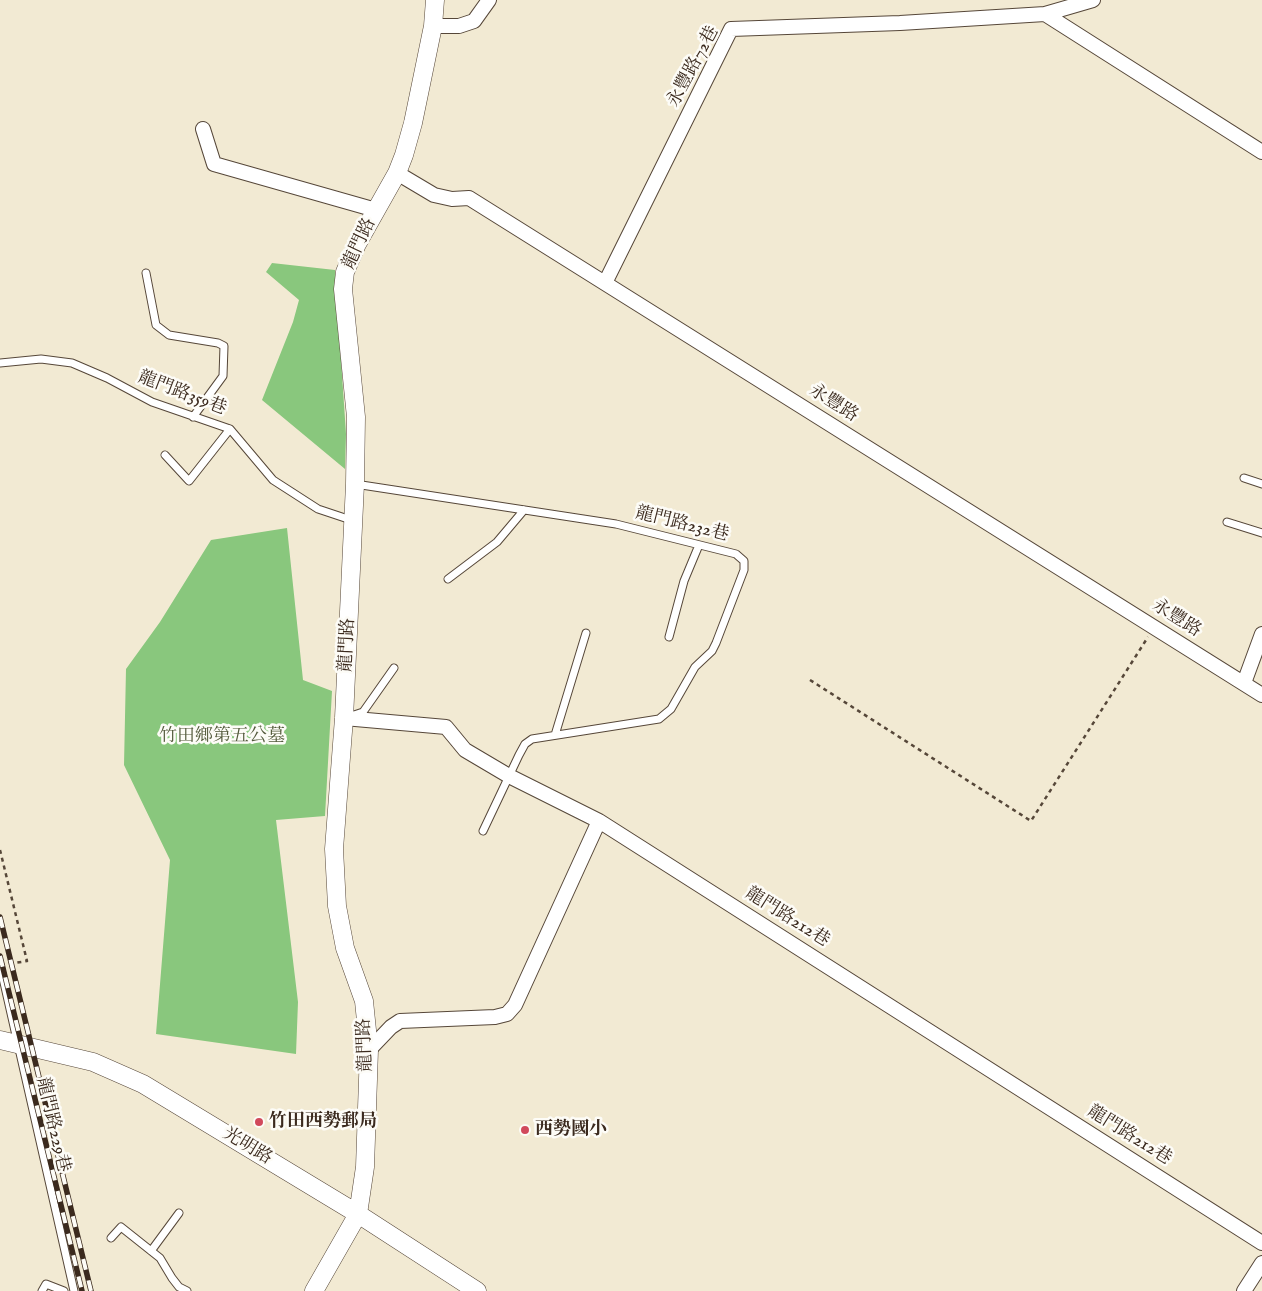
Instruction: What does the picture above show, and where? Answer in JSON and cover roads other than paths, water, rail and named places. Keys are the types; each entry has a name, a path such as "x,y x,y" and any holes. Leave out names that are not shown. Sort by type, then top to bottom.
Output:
{"street":[{"name":"龍門路","path":"314,1291 358,1214 365,1167 369,1050 364,1001 345,948 337,906 334,849 344,718 355,484 356,418 344,289 345,272 357,244 397,173 413,123 432,26 435,0"},
{"path":"432,26 459,26 474,21 489,0"},
{"name":"永豐路72巷","path":"605,282 731,30 900,23 1045,14 1093,0"},
{"path":"1045,14 1262,152"},
{"path":"203,129 214,164 376,210"},
{"name":"永豐路","path":"397,173 434,195 452,199 470,198 1262,695"},
{"path":"1244,683 1262,634"},
{"name":"龍門路212巷","path":"344,718 446,727 465,750 509,776 599,821 1262,1242"},
{"path":"369,1050 391,1027 400,1021 494,1017 507,1014 515,1005 599,821"},
{"name":"光明路","path":"0,1040 93,1062 142,1084 358,1214 478,1291"},
{"path":"1244,1291 1262,1263"}],"lane":[{"path":"146,274 156,326 169,335 224,346 223,376 193,417"},
{"name":"龍門路359巷","path":"0,363 41,359 72,363 107,378 152,402 230,429 273,480 318,509 354,521"},
{"path":"165,454 189,481 230,429"},
{"path":"1244,478 1262,484"},
{"name":"龍門路232巷","path":"355,484 616,524 736,554 744,561 744,570 716,643 712,651 696,667 670,709 658,719 532,738 525,744 483,831"},
{"path":"448,579 498,542 524,510"},
{"path":"1227,522 1262,533"},
{"path":"669,637 684,580 699,545"},
{"path":"555,735 586,633"},
{"path":"344,718 363,712 394,668"},
{"name":"龍門路229巷","path":"0,965 74,1291"},
{"path":"151,1251 179,1213"},
{"path":"111,1238 121,1227 160,1258 179,1287 187,1291"},
{"path":"42,1291 46,1284 64,1291"}],"railway":[{"path":"0,917 91,1291"},
{"path":"0,956 82,1291"}],"place":[{"name":"竹田西勢郵局","path":"259,1122"},
{"name":"西勢國小","path":"525,1130"}],"park label":[{"name":"竹田鄉第五公墓","path":"222,737"}]}
